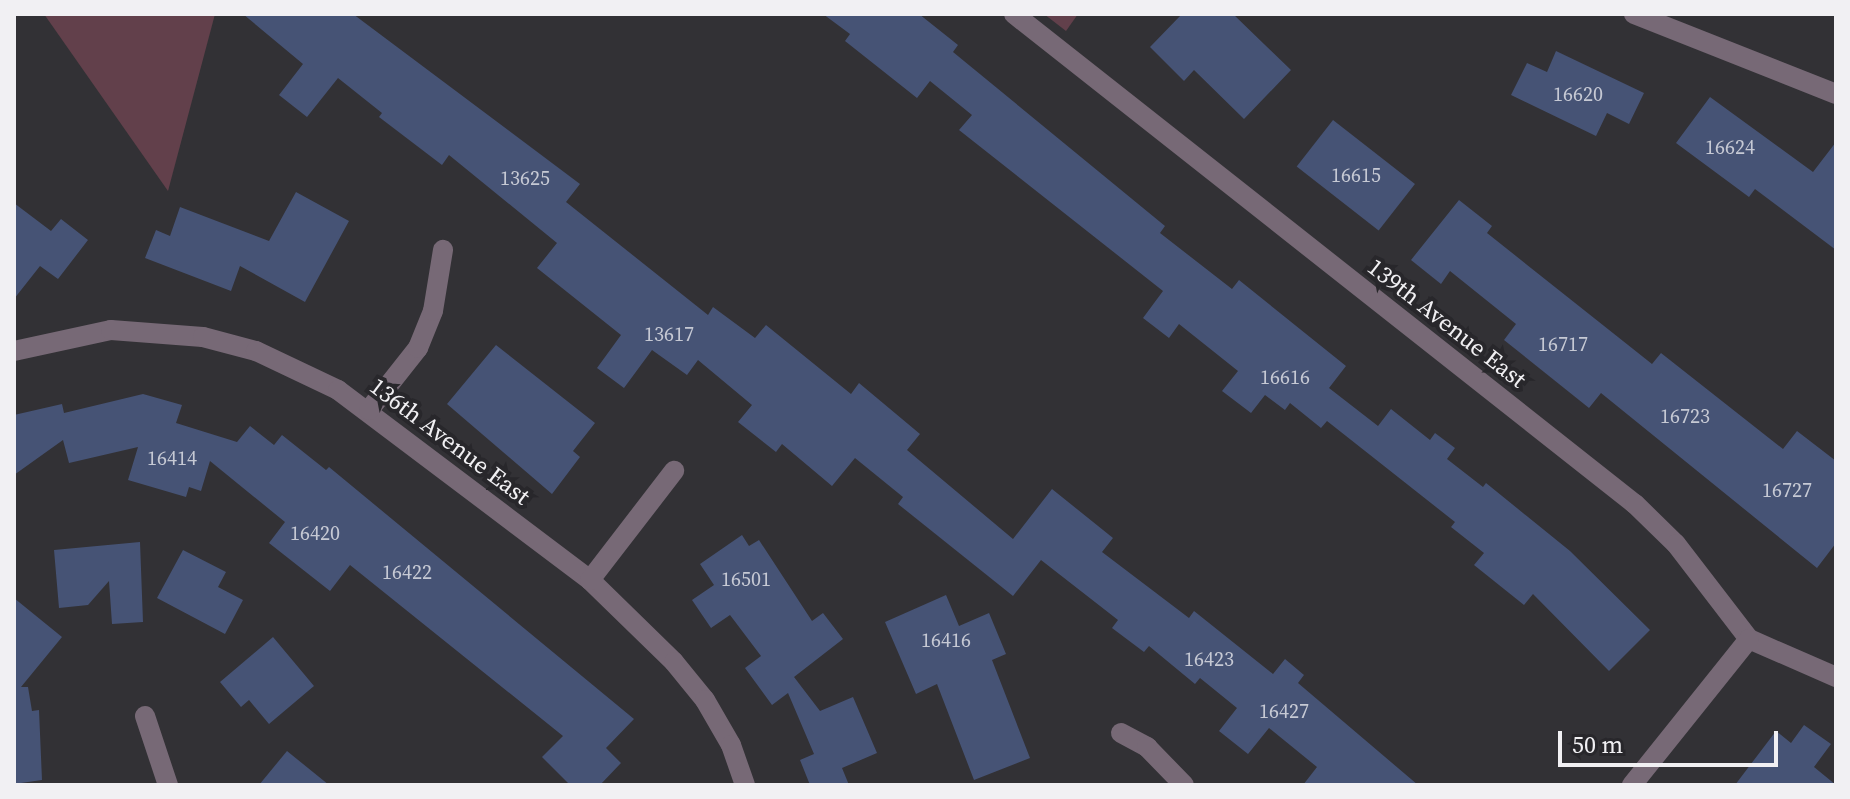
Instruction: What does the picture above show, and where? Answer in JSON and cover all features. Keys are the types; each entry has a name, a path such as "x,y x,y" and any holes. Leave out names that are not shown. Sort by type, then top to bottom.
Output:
{"street":[{"name":"139th Avenue East","path":"1014,14 1635,504 1676,544 1749,639 1836,677"},
{"path":"1634,14 1836,94"},
{"path":"369,410 418,348 433,311 443,250"},
{"name":"136th Avenue East","path":"14,351 111,330 203,337 292,367 369,410 590,580 674,662 705,700 731,745 745,785"},
{"path":"590,580 674,471"},
{"path":"1632,785 1749,639"},
{"path":"145,716 168,785"},
{"path":"1121,733 1147,747 1184,785"}],"shaded area":[{"path":"44,14 215,14 168,191"},
{"path":"1044,14 1078,14 1066,31"}],"building":[{"path":"243,14 353,14 580,184 566,202 708,315 713,307 755,338 766,325 851,394 859,383 920,434 907,450 1013,539 1052,489 1113,538 1102,552 1189,618 1194,611 1273,674 1285,659 1304,675 1298,683 1418,785 1303,785 1317,767 1269,728 1248,754 1219,731 1237,708 1200,678 1195,684 1149,646 1144,652 1112,628 1118,620 1041,560 1013,596 898,504 903,497 855,458 832,486 782,444 776,452 738,422 752,405 698,360 687,375 652,350 624,388 597,368 621,335 537,268 557,243 449,155 442,165 379,117 382,113 338,78 307,117 279,95 303,64"},
{"path":"823,14 919,14 958,45 953,52 1165,226 1160,233 1232,289 1239,280 1346,366 1329,388 1378,426 1391,409 1430,440 1435,433 1455,448 1447,459 1483,487 1486,483 1570,551 1650,630 1609,671 1533,594 1524,605 1474,565 1484,553 1451,527 1455,522 1327,421 1321,428 1290,403 1285,410 1265,395 1251,413 1222,391 1238,371 1179,324 1169,338 1143,318 1163,291 959,130 972,115 930,81 917,98 845,41 850,34"},
{"path":"1182,14 1233,14 1291,70 1244,119 1194,70 1184,81 1150,47"},
{"path":"1556,51 1644,93 1629,124 1607,113 1596,136 1511,95 1527,63 1547,72"},
{"path":"1710,97 1813,172 1836,142 1836,250 1755,189 1749,197 1676,143"},
{"path":"1333,120 1415,184 1379,231 1297,166"},
{"path":"296,192 349,221 305,302 240,266 231,291 145,258 156,230 170,236 180,207 269,241"},
{"path":"1459,200 1492,226 1487,233 1652,364 1661,353 1783,449 1797,431 1836,461 1836,543 1817,568 1601,393 1589,408 1504,340 1516,324 1450,271 1441,284 1411,260"},
{"path":"14,203 51,231 61,219 88,240 58,279 40,266 14,299"},
{"path":"496,345 595,423 573,451 580,457 552,494 447,404"},
{"path":"143,394 182,405 176,423 237,442 250,426 274,445 282,435 326,470 329,467 634,719 606,748 621,763 600,785 570,785 542,757 563,736 350,565 330,591 269,543 285,522 210,461 201,491 189,487 186,497 128,480 138,447 69,463 63,440 14,475 14,415 62,404 64,413"},
{"path":"742,535 749,546 759,540 812,621 823,613 843,639 794,677 820,711 853,697 877,753 842,768 849,785 810,785 800,760 814,754 788,693 772,705 745,668 761,656 730,615 711,628 692,600 714,585 700,564"},
{"path":"140,542 143,622 112,624 109,581 88,605 59,608 54,550"},
{"path":"183,550 226,572 218,587 243,600 225,634 157,598"},
{"path":"946,595 959,626 989,613 1006,654 992,660 1030,758 974,780 937,684 916,694 885,622"},
{"path":"14,598 62,637 21,687 28,687 32,711 39,710 42,780 14,784"},
{"path":"273,637 314,686 269,724 249,700 241,707 220,682"},
{"path":"1804,725 1831,744 1814,767 1836,785 1735,785 1776,731 1791,743"},
{"path":"287,751 329,785 259,785"}]}
